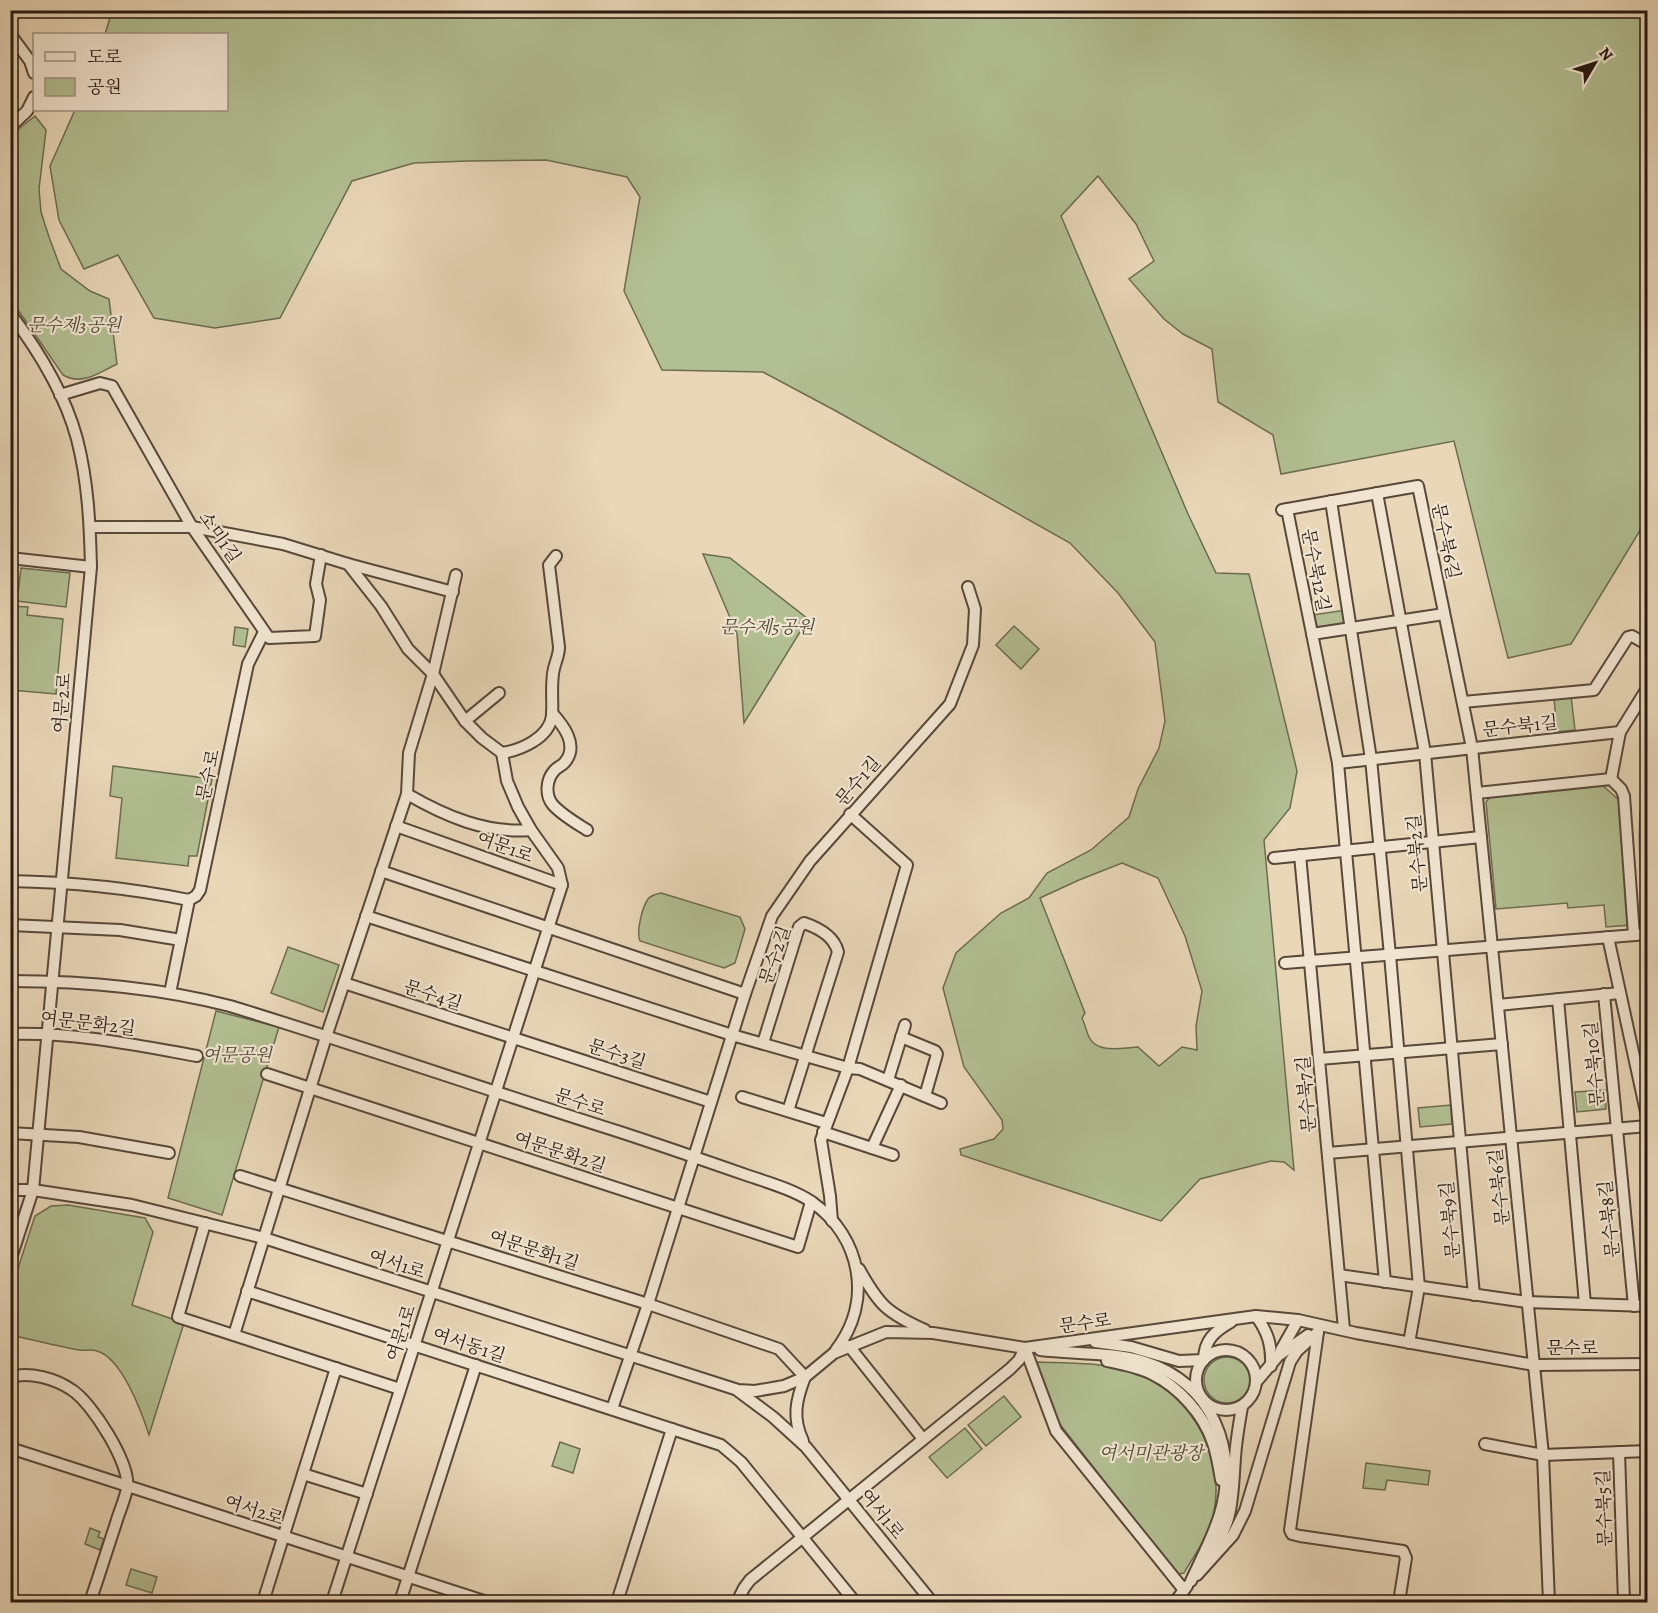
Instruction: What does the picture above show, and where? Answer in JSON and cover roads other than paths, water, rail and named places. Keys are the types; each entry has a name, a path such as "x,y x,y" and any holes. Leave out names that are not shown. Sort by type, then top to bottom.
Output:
{"street":[{"path":"10,33 30,61 33,70"},
{"path":"10,127 27,111 33,99"},
{"name":"여문2로","path":"10,313 30,342 70,415 81,455 90,527 91,567 33,1190 10,1261"},
{"name":"소미1길","path":"60,395 100,383 112,386 192,527 264,632"},
{"name":"문수북6길","path":"1285,510 1418,486 1472,748 1534,1365"},
{"path":"1377,493 1425,753"},
{"name":"문수북12길","path":"1331,501 1350,629"},
{"name":"문수북12길","path":"1285,510 1312,634 1444,614"},
{"path":"90,527 192,527"},
{"name":"소미1길","path":"192,527 283,544 453,592"},
{"path":"264,632 271,638 315,636 320,600 316,584 321,555"},
{"path":"502,753 525,746 539,737 549,724 552,713 553,674 559,656 549,565 556,556"},
{"path":"10,558 91,567"},
{"path":"348,564 381,606 408,649 433,674 465,721 502,753 509,786 531,830 558,868 562,885"},
{"path":"234,1335 326,1037 407,794 409,753 433,674 456,575"},
{"name":"문수1길","path":"630,1356 772,916 810,861 950,704 972,645 975,609 968,587"},
{"path":"1350,629 1371,759"},
{"name":"문수로","path":"170,993 189,900 200,890 248,664 264,632"},
{"path":"1312,634 1338,763 1385,1282"},
{"path":"1463,702 1594,690 1628,637 1632,636 1647,645"},
{"path":"1611,779 1620,732 1647,687"},
{"path":"465,721 499,693"},
{"path":"552,713 564,726 570,747 566,760 551,775 548,787 549,798 555,807 587,830"},
{"name":"문수북1길","path":"1338,763 1620,732"},
{"name":"문수북2길","path":"1425,753 1452,1048"},
{"name":"문수북2길","path":"1371,759 1398,1053"},
{"path":"1477,793 1611,779"},
{"path":"1611,779 1624,794 1634,935"},
{"path":"407,794 438,812 486,828 509,832 531,830"},
{"path":"832,1221 820,1143 848,1068 907,865 850,814"},
{"name":"여문1로","path":"332,1602 562,885 396,826"},
{"path":"1274,858 1481,837"},
{"name":"문수북7길","path":"1300,855 1344,1329"},
{"path":"381,871 745,994"},
{"path":"10,881 62,882 141,890 189,900"},
{"path":"366,916 732,1035 848,1068 860,1069 941,1103"},
{"name":"문수2길","path":"763,1043 799,927 805,923 823,932 838,950 788,1112"},
{"path":"10,925 120,930 181,940"},
{"path":"1285,963 1647,934"},
{"path":"1608,937 1647,1121"},
{"name":"문수로","path":"10,981 53,982 170,993 230,1006 695,1156 764,1181 811,1202 832,1221 853,1251 857,1266 856,1304 849,1329 834,1353"},
{"name":"문수4길","path":"344,983 513,1038"},
{"path":"1498,1005 1620,993"},
{"name":"문수북10길","path":"1604,994 1617,1130"},
{"name":"문수북10길","path":"1558,999 1569,1134"},
{"path":"888,1080 905,1026"},
{"name":"여문문화2길","path":"10,1034 48,1035 132,1044 197,1056"},
{"path":"901,1037 935,1051 937,1054 925,1096"},
{"name":"문수3길","path":"513,1038 711,1102"},
{"path":"1319,1059 1502,1044"},
{"name":"문수북9길","path":"1452,1048 1474,1295"},
{"name":"문수북9길","path":"1398,1053 1419,1287 1409,1343"},
{"name":"여문문화2길","path":"267,1074 798,1247 811,1202"},
{"path":"872,1148 901,1085"},
{"path":"742,1098 788,1112 893,1155"},
{"name":"문수북10길","path":"1328,1153 1647,1126"},
{"name":"문수북8길","path":"1617,1130 1634,1306"},
{"path":"10,1133 39,1133 104,1140 169,1153"},
{"name":"문수북8길","path":"1569,1134 1585,1304"},
{"name":"여문문화1길","path":"240,1176 648,1304 779,1349 805,1377"},
{"name":"여서1로","path":"10,1190 33,1190 121,1203 264,1238 738,1390 768,1390 805,1377"},
{"path":"205,1223 178,1317 400,1389"},
{"path":"857,1266 872,1291 888,1310 903,1320 933,1333"},
{"path":"1339,1275 1527,1302 1647,1306"},
{"name":"여서동1길","path":"247,1291 612,1409 728,1449 855,1602"},
{"path":"1256,1316 1270,1340 1271,1366"},
{"name":"문수로","path":"933,1333 1025,1348 1256,1316 1298,1320 1356,1333 1534,1365 1647,1364"},
{"path":"1181,1594 1214,1532 1224,1493 1226,1466 1218,1429 1199,1394 1196,1377 1204,1360 1204,1348 1211,1336 1239,1319"},
{"path":"1257,1381 1278,1356 1298,1320"},
{"path":"806,1447 795,1413 805,1377 834,1353 886,1332 933,1333"},
{"path":"1278,1356 1305,1336 1318,1332 1356,1333"},
{"path":"1181,1594 1233,1535 1245,1511 1290,1362 1318,1332"},
{"path":"1318,1332 1290,1530 1292,1534 1299,1536 1403,1551 1406,1558 1399,1602"},
{"path":"1025,1348 1071,1354 1120,1356 1146,1362 1169,1372 1205,1402 1222,1410 1242,1407 1253,1396 1257,1381 1256,1372 1252,1363 1237,1352 1219,1351 1204,1360 1179,1361 1131,1347 1080,1340"},
{"path":"849,1346 923,1439"},
{"path":"1025,1348 1056,1431 1181,1594"},
{"path":"737,1602 750,1580 1015,1364 1025,1348"},
{"path":"1071,1354 1150,1373 1167,1383 1182,1396 1198,1414 1209,1432 1224,1493"},
{"path":"612,1409 630,1356"},
{"path":"400,1602 476,1365"},
{"path":"1534,1365 1543,1455 1549,1602"},
{"path":"263,1602 336,1368"},
{"path":"10,1377 34,1376 59,1383 78,1393 98,1419 120,1458 128,1486 90,1602"},
{"path":"738,1390 806,1447"},
{"path":"1181,1594 1213,1550 1228,1521 1234,1490 1242,1407"},
{"path":"617,1602 672,1429"},
{"name":"문수북5길","path":"1485,1444 1543,1455 1619,1452 1624,1602"},
{"name":"여서1로","path":"806,1447 932,1602"},
{"name":"여서2로","path":"10,1448 487,1602"},
{"path":"1619,1452 1647,1451"},
{"path":"303,1474 367,1494"}],"waterway":[{"path":"1648,769 1640,826 1643,888 1648,926"}],"park label":[{"name":"문수제3공원","path":"74,325"},
{"name":"문수제5공원","path":"767,627"},
{"name":"여문공원","path":"237,1055"},
{"name":"여서미관광장","path":"1151,1453"}]}
